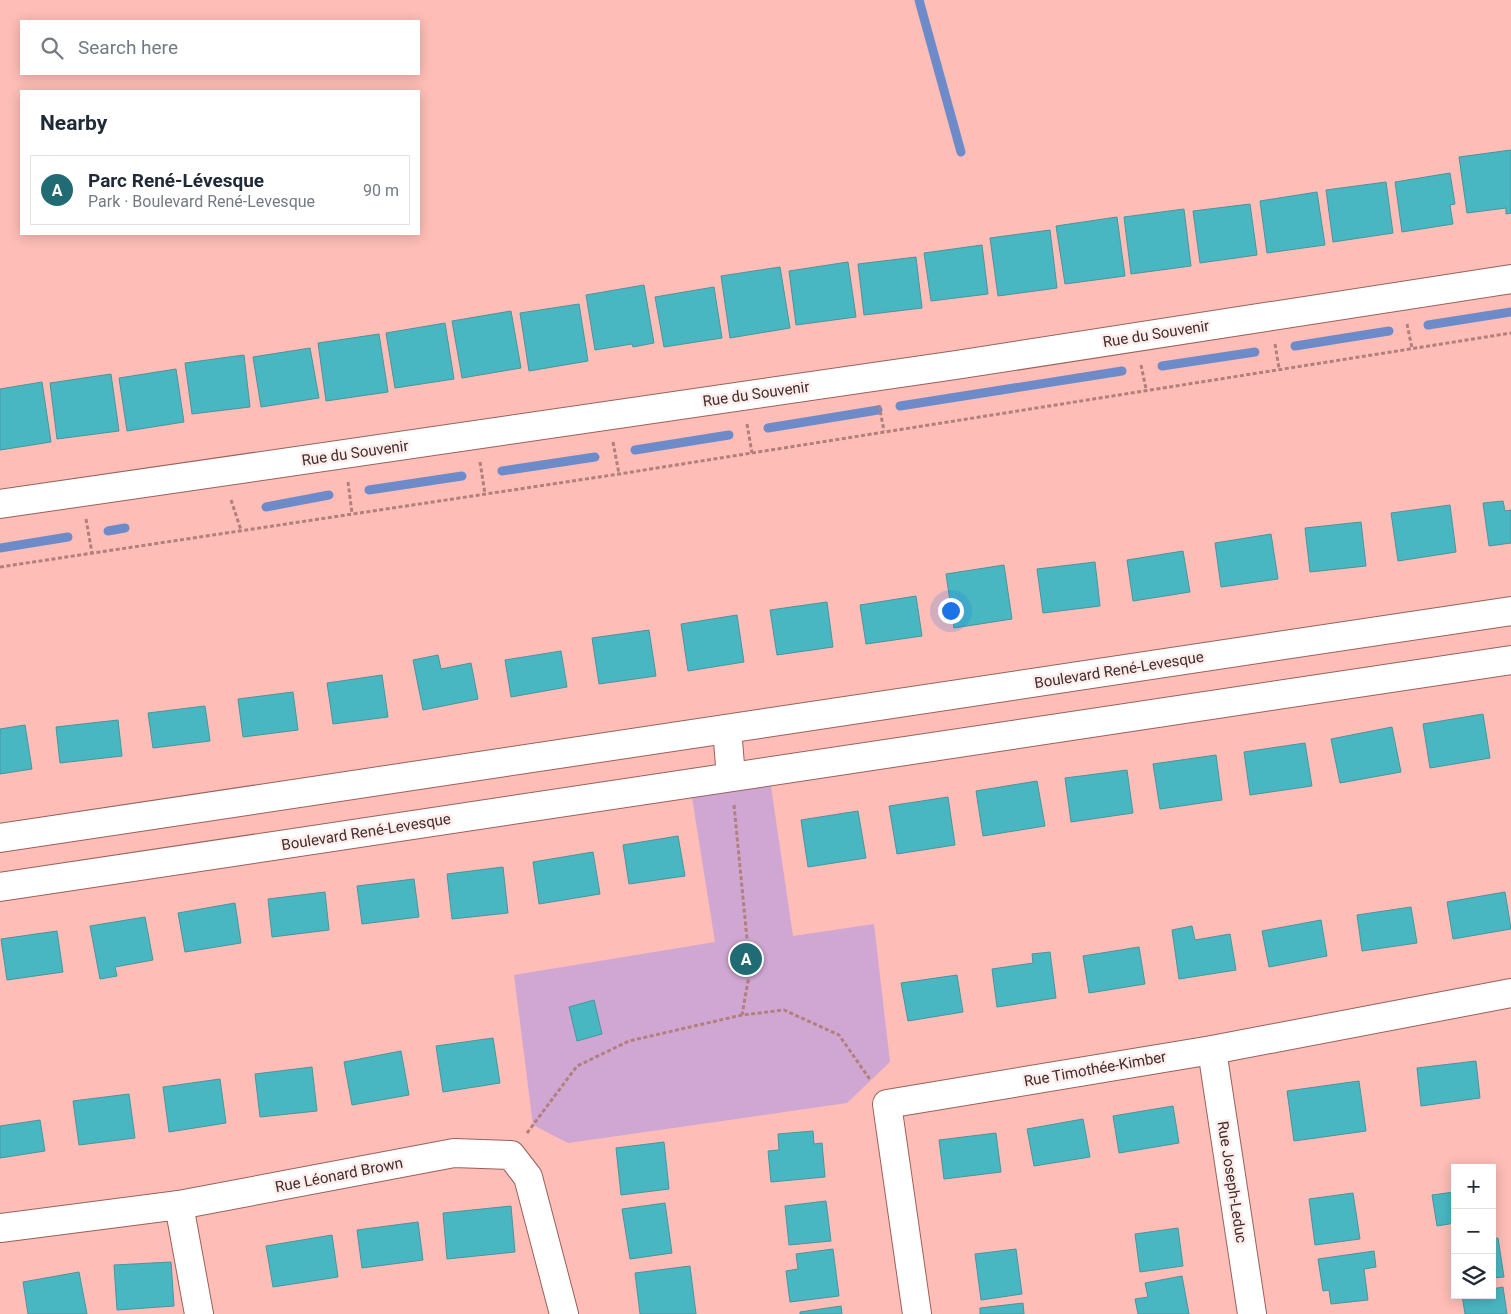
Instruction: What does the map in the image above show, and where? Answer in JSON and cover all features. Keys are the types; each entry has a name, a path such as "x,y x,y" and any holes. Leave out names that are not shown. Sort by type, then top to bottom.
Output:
{"street":[{"name":"Rue du Souvenir","path":"0,504 956,365 1511,279"},
{"name":"Boulevard René-Levesque","path":"0,838 1511,611"},
{"name":"Boulevard René-Levesque","path":"0,887 1511,660"},
{"path":"726,729 731,777"},
{"name":"Rue Timothée-Kimber","path":"887,1104 1212,1050 1511,994"},
{"name":"Rue Joseph-Leduc","path":"1212,1050 1252,1314"},
{"path":"887,1104 917,1314"},
{"name":"Rue Léonard Brown","path":"0,1228 179,1205 454,1153 510,1155"},
{"path":"510,1155 528,1177 564,1314"},
{"path":"179,1205 199,1314"}],"path":[{"path":"0,567 714,459 1511,333"},
{"path":"731,777 750,970 742,1015"},
{"path":"510,1155 576,1066 629,1041 742,1015 784,1010 839,1035 887,1104"}],"shaded area":[{"path":"770,780 793,936 874,924 890,1062 847,1103 568,1143 533,1125 514,975 715,942 691,791"}],"building":[{"path":"1511,150 1511,213 1506,214 1506,208 1467,213 1459,157"},
{"path":"1450,173 1455,204 1450,205 1453,224 1402,232 1395,182"},
{"path":"1386,182 1393,233 1333,242 1326,190"},
{"path":"1317,192 1325,245 1267,253 1260,201"},
{"path":"1250,204 1257,255 1200,263 1193,211"},
{"path":"1184,209 1191,266 1131,274 1124,217"},
{"path":"1117,217 1125,276 1065,284 1056,226"},
{"path":"1050,230 1057,288 998,296 990,238"},
{"path":"982,245 988,294 931,301 924,253"},
{"path":"916,257 922,308 864,315 858,264"},
{"path":"848,262 856,317 796,325 789,271"},
{"path":"780,267 790,328 730,338 721,276"},
{"path":"644,285 654,343 633,347 632,344 595,350 586,295"},
{"path":"714,287 722,338 664,347 655,297"},
{"path":"579,304 588,361 529,371 520,313"},
{"path":"511,311 521,368 462,378 452,321"},
{"path":"445,323 454,379 395,388 386,333"},
{"path":"379,334 388,392 326,401 318,343"},
{"path":"310,348 319,398 261,407 253,357"},
{"path":"244,355 250,407 192,414 185,363"},
{"path":"176,369 184,422 127,431 119,378"},
{"path":"111,374 119,431 57,439 50,383"},
{"path":"42,382 51,442 0,450 0,389"},
{"path":"1503,501 1505,511 1511,510 1511,543 1489,546 1483,503"},
{"path":"1450,505 1456,552 1398,561 1391,513"},
{"path":"1361,522 1366,566 1310,572 1305,528"},
{"path":"1271,534 1278,579 1221,587 1215,543"},
{"path":"1183,551 1190,592 1133,601 1127,560"},
{"path":"1095,562 1100,606 1043,613 1037,569"},
{"path":"1004,565 1012,619 954,628 946,574"},
{"path":"916,596 922,636 866,644 860,605"},
{"path":"827,602 833,647 777,655 770,610"},
{"path":"737,615 744,662 688,671 681,624"},
{"path":"649,630 656,676 599,684 592,638"},
{"path":"561,651 567,687 511,697 505,660"},
{"path":"438,655 441,669 471,663 478,699 423,710 413,660"},
{"path":"382,675 388,717 333,724 327,683"},
{"path":"293,692 298,730 243,737 238,699"},
{"path":"205,706 210,741 153,748 148,713"},
{"path":"1483,714 1490,758 1430,768 1423,724"},
{"path":"118,720 122,756 60,763 56,727"},
{"path":"25,725 32,769 0,774 0,729"},
{"path":"1392,727 1401,772 1340,783 1331,739"},
{"path":"1305,743 1312,786 1250,795 1244,752"},
{"path":"1216,755 1222,800 1160,809 1153,764"},
{"path":"1127,770 1133,813 1071,822 1065,778"},
{"path":"1037,781 1045,826 983,836 976,791"},
{"path":"948,797 955,845 897,854 889,806"},
{"path":"858,811 866,858 808,867 801,820"},
{"path":"678,836 685,876 629,884 623,845"},
{"path":"593,852 600,894 539,904 533,862"},
{"path":"503,867 508,913 452,919 447,874"},
{"path":"414,879 419,917 362,924 357,886"},
{"path":"325,892 329,930 272,937 268,899"},
{"path":"1505,892 1511,929 1453,939 1447,902"},
{"path":"235,903 241,943 185,952 178,913"},
{"path":"1411,907 1417,943 1362,951 1357,915"},
{"path":"145,917 153,960 115,967 117,976 100,979 90,926"},
{"path":"1321,920 1327,956 1269,967 1262,931"},
{"path":"1192,926 1195,940 1230,934 1236,970 1179,979 1172,930"},
{"path":"57,931 63,972 7,980 1,939"},
{"path":"1139,947 1145,984 1089,993 1083,956"},
{"path":"1050,952 1056,998 997,1007 992,969 1033,963 1032,954"},
{"path":"957,975 963,1012 908,1021 901,983"},
{"path":"594,1000 602,1034 577,1041 569,1007"},
{"path":"493,1038 500,1083 443,1092 436,1046"},
{"path":"401,1051 409,1095 352,1105 344,1062"},
{"path":"1476,1061 1480,1098 1421,1106 1417,1068"},
{"path":"312,1067 317,1111 260,1117 255,1074"},
{"path":"220,1079 226,1123 169,1132 163,1087"},
{"path":"1359,1081 1366,1131 1294,1141 1287,1091"},
{"path":"129,1094 135,1138 79,1145 73,1101"},
{"path":"1173,1106 1179,1143 1119,1153 1113,1116"},
{"path":"1083,1119 1090,1157 1034,1166 1027,1129"},
{"path":"40,1120 45,1151 0,1158 0,1126"},
{"path":"813,1131 814,1144 822,1143 825,1177 771,1182 768,1151 779,1150 778,1134"},
{"path":"996,1133 1001,1172 944,1179 939,1140"},
{"path":"664,1142 669,1189 621,1195 616,1148"},
{"path":"1451,1192 1451,1224 1437,1226 1432,1195"},
{"path":"1353,1193 1360,1239 1315,1245 1309,1199"},
{"path":"826,1201 831,1241 789,1245 785,1206"},
{"path":"665,1203 672,1253 630,1259 622,1209"},
{"path":"511,1206 515,1252 447,1259 443,1213"},
{"path":"418,1222 423,1260 362,1268 357,1230"},
{"path":"1178,1228 1183,1266 1140,1272 1135,1234"},
{"path":"332,1235 338,1277 273,1287 266,1246"},
{"path":"1496,1238 1498,1238 1504,1277 1496,1278"},
{"path":"833,1249 839,1296 790,1302 786,1271 798,1269 796,1254"},
{"path":"1016,1249 1022,1294 981,1300 975,1254"},
{"path":"1374,1251 1376,1267 1364,1269 1368,1300 1331,1304 1329,1290 1323,1291 1318,1259"},
{"path":"171,1262 174,1306 117,1310 114,1265"},
{"path":"690,1266 696,1314 640,1314 635,1273"},
{"path":"79,1272 87,1314 28,1314 23,1282"},
{"path":"1182,1276 1189,1314 1138,1314 1135,1299 1148,1297 1145,1283"},
{"path":"1503,1287 1507,1314 1465,1314 1463,1299 1496,1299 1496,1288"},
{"path":"1023,1303 1024,1314 980,1314 980,1308"},
{"path":"841,1306 842,1314 800,1314 800,1312"}],"waterway":[{"path":"919,0 961,152"},
{"path":"1428,325 1511,312"},
{"path":"1295,346 1389,331"},
{"path":"1162,366 1255,352"},
{"path":"900,406 1122,371"},
{"path":"768,428 878,410"},
{"path":"635,450 729,435"},
{"path":"502,471 595,457"},
{"path":"369,490 462,476"},
{"path":"266,507 329,495"},
{"path":"108,531 125,528"},
{"path":"0,548 68,537"}],"place":[{"name":"Parc René-Lévesque","path":"746,959"}]}
